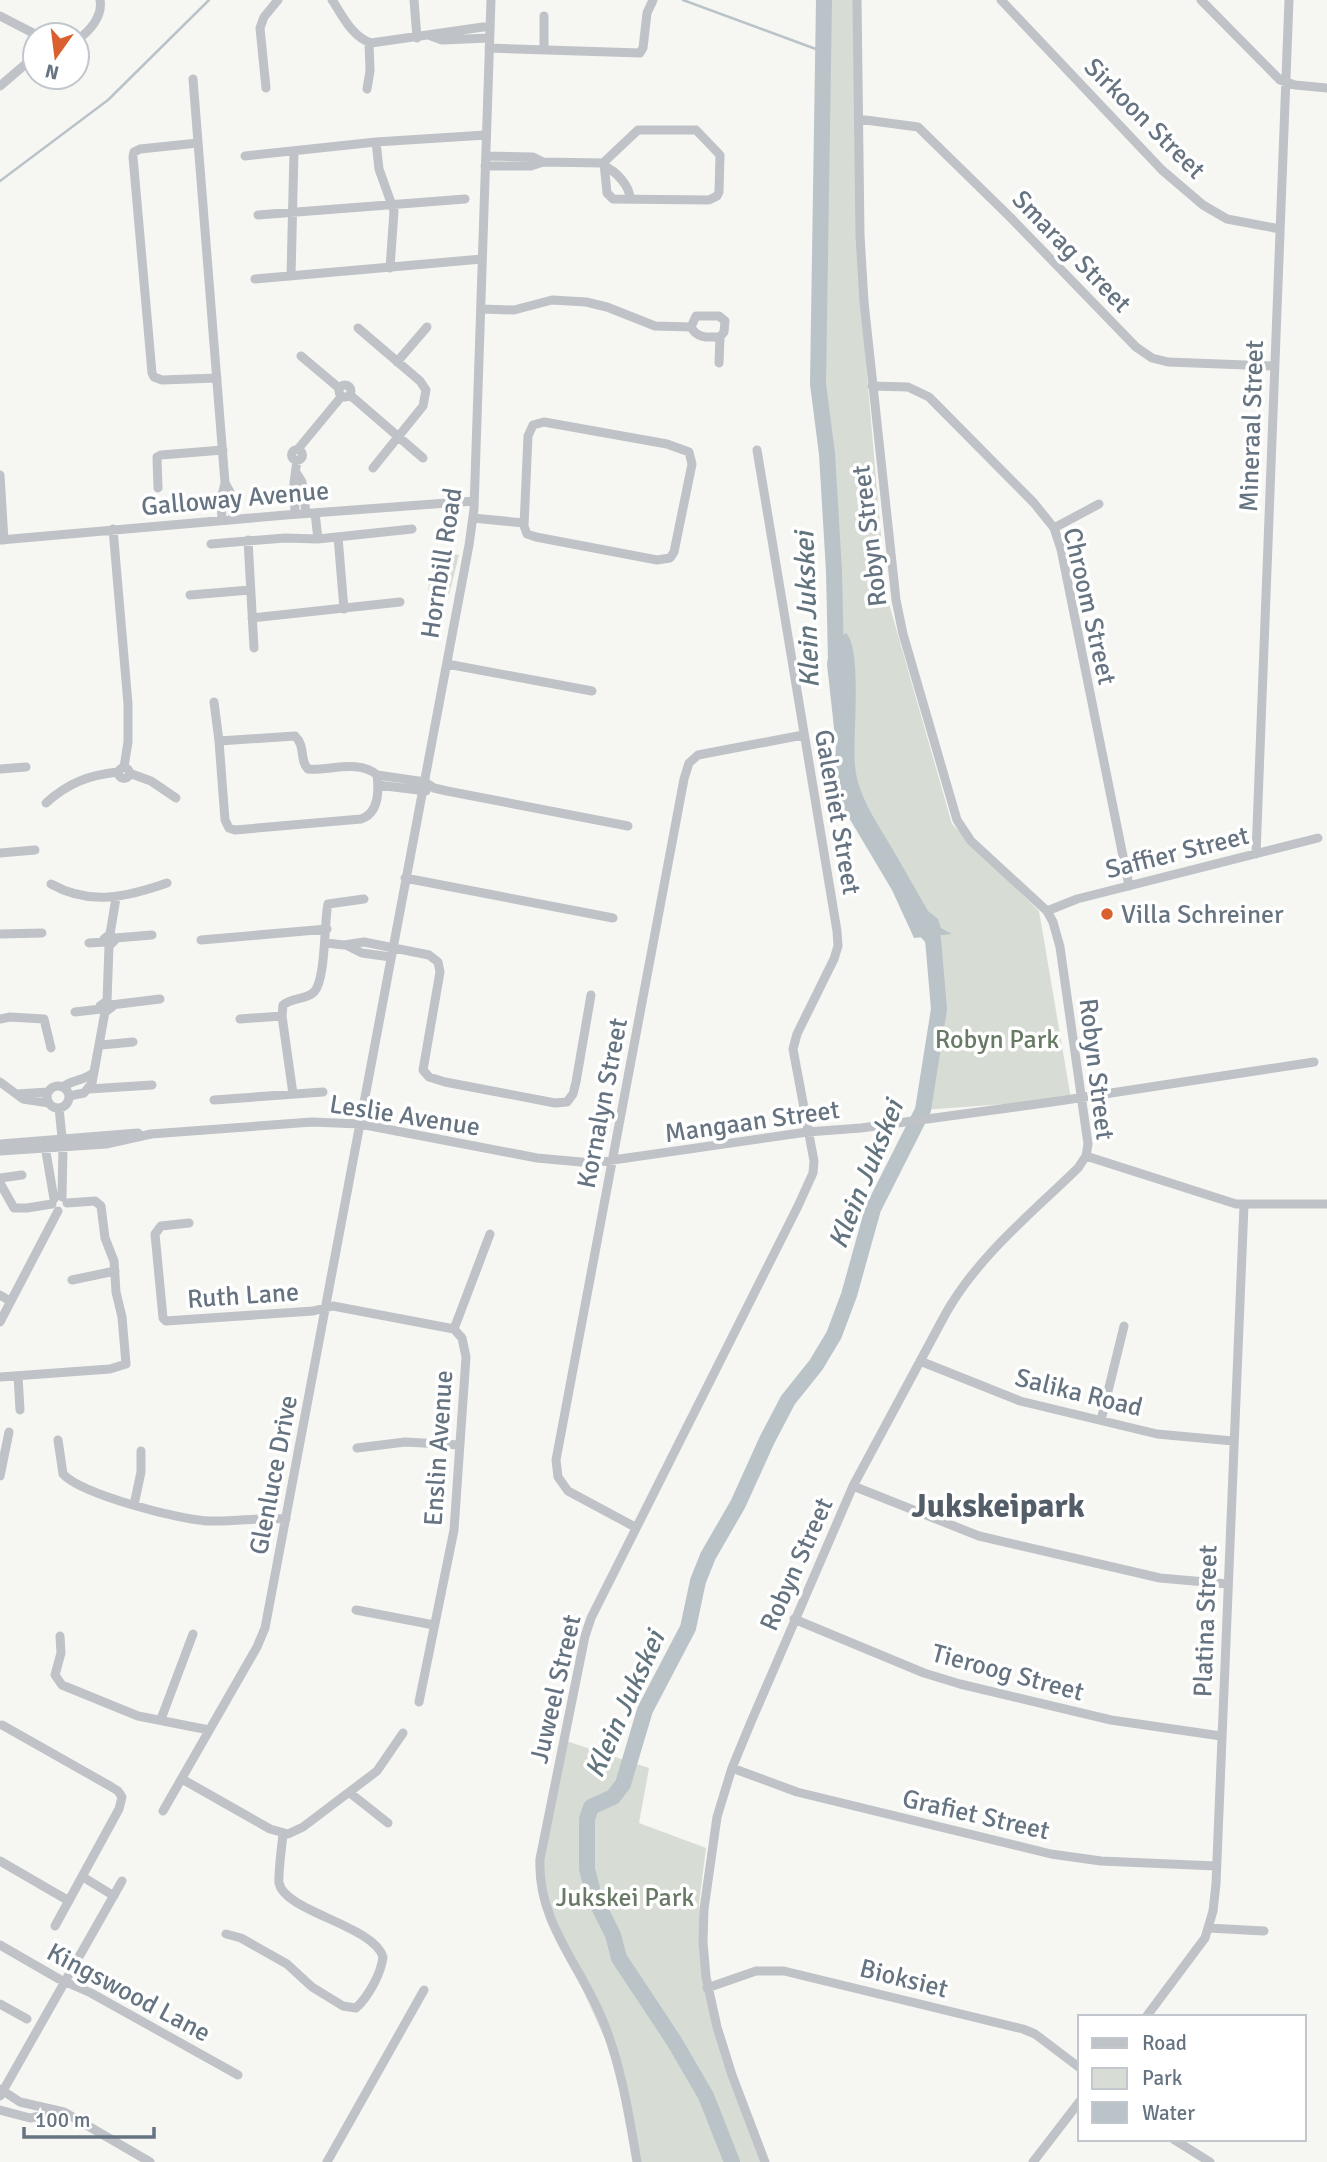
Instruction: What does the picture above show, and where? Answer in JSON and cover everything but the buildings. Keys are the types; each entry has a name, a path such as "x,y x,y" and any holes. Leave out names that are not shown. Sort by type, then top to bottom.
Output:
{"street":[{"path":"91,28 100,11 100,0"},
{"path":"266,88 260,25 278,0"},
{"path":"332,0 353,31 369,43 490,26"},
{"path":"414,0 417,38"},
{"name":"Hornbill Road","path":"360,1124 473,518 491,0"},
{"name":"Robyn Street","path":"765,2162 732,2075 707,1987 703,1942 705,1892 717,1817 732,1768 853,1486 957,1293 977,1266 1078,1168 1086,1156 1088,1138 1053,922 1047,911 971,841 960,826 953,810 903,634 896,600 864,302 857,0"},
{"name":"Sirkoon Street","path":"1001,0 1162,170 1203,205 1216,215 1237,222 1280,229"},
{"path":"1200,0 1286,84 1327,88"},
{"name":"Mineraal Street","path":"1256,854 1289,0"},
{"path":"489,48 640,52 643,48 647,13 652,1"},
{"path":"0,16 21,27"},
{"path":"544,16 544,50"},
{"path":"431,36 442,40 489,38"},
{"path":"367,89 370,71 369,43"},
{"path":"0,86 21,68"},
{"path":"193,79 223,450 225,483 221,499 227,519"},
{"name":"Smarag Street","path":"858,119 918,127 1136,347 1152,358 1168,362 1274,366"},
{"path":"696,130 720,155 719,192 714,199 613,199 608,195 604,165 636,131 696,130"},
{"path":"246,156 376,142 486,135"},
{"path":"376,142 379,169 392,203 394,219 390,268"},
{"path":"198,143 140,149 133,157 152,373 154,377 162,380 217,379"},
{"path":"291,276 294,151"},
{"path":"485,161 531,166 543,162 604,165 630,191 630,199"},
{"path":"258,215 465,199"},
{"path":"256,279 482,259"},
{"path":"481,309 514,310 552,300 586,302 656,326 691,327"},
{"path":"691,327 696,316 719,316 725,321 724,332 720,338 719,363"},
{"path":"397,362 427,327"},
{"path":"691,327 699,336 720,338"},
{"path":"358,328 420,381 426,394 423,406 373,468"},
{"path":"301,356 424,458"},
{"name":"Chroom Street","path":"873,386 908,387 929,397 1034,503 1054,528 1061,548 1129,887"},
{"path":"295,514 294,483 297,460 292,458 292,453 343,393"},
{"path":"538,423 667,444 687,450 692,456 674,552 665,560 536,537 527,534 524,523 528,436 531,428 538,423"},
{"path":"158,488 156,461 161,455 223,450"},
{"name":"Galeniet Street","path":"757,450 838,946 794,1043 807,1132"},
{"path":"297,474 302,482 317,539"},
{"path":"0,475 2,540"},
{"name":"Galloway Avenue","path":"2,540 227,519 474,501"},
{"path":"1054,528 1099,504"},
{"path":"473,518 524,523"},
{"path":"211,544 248,540 317,539 412,529"},
{"path":"113,530 128,704 128,742 124,771"},
{"path":"338,537 344,609"},
{"path":"248,540 254,648"},
{"path":"190,595 250,590"},
{"path":"252,618 400,602"},
{"path":"447,664 592,691"},
{"path":"214,702 225,820 232,829 361,820 373,811 377,780"},
{"name":"Kornalyn Street","path":"635,1527 570,1493 560,1480 556,1466 560,1428 684,779 689,763 702,753 803,735"},
{"path":"219,741 295,736 302,745 304,766 308,769 368,769 377,780 423,792 434,788"},
{"path":"0,769 26,767"},
{"path":"46,803 66,786 83,778 124,771 151,781 176,798"},
{"path":"377,780 425,782 434,788 628,826"},
{"name":"Saffier Street","path":"1047,911 1066,902 1318,838"},
{"path":"0,853 35,850"},
{"path":"405,878 613,918"},
{"path":"51,884 80,896 116,898 167,883"},
{"path":"69,1096 84,1093 89,1089 101,1045 116,898"},
{"path":"293,1094 282,1016 283,1005 286,1001 311,995 315,991 326,943 328,904 363,899"},
{"path":"201,940 327,929"},
{"path":"0,934 42,933"},
{"path":"89,943 152,935"},
{"path":"326,943 364,942 429,955 436,959 439,966 423,1065 425,1074 432,1079 555,1104 567,1102 573,1094 591,995"},
{"path":"344,944 362,953 391,957"},
{"path":"75,1012 160,999"},
{"path":"240,1019 282,1016"},
{"path":"0,1019 44,1019 51,1048"},
{"path":"101,1045 133,1042"},
{"name":"Mangaan Street","path":"611,1162 807,1132 861,1128 1083,1098 1314,1062"},
{"path":"49,1103 48,1093 52,1088 63,1087 71,1081 89,1076 95,1070"},
{"path":"0,1082 31,1102 49,1103 60,1108"},
{"path":"89,1089 152,1085"},
{"path":"60,1108 68,1102 69,1096 63,1087"},
{"path":"214,1100 323,1092"},
{"path":"18,1094 48,1093"},
{"path":"0,1322 59,1203 62,1143 60,1108"},
{"name":"Leslie Avenue","path":"0,1144 62,1143 262,1124 312,1122 360,1124 537,1158 583,1163 611,1162"},
{"name":"Glenluce Drive","path":"163,1811 263,1633 360,1124"},
{"name":"Juweel Street","path":"637,2162 607,2031 548,1916 540,1874 543,1841 585,1636 635,1527 808,1186 814,1168 807,1132"},
{"path":"45,1144 59,1203"},
{"name":"Leslie Avenue","path":"0,1151 45,1144"},
{"path":"1086,1156 1209,1197 1244,1205 1327,1204"},
{"path":"0,1377 110,1369 125,1365 127,1356 113,1257 105,1238 100,1204 84,1201 16,1209 0,1180 22,1175"},
{"name":"Platina Street","path":"1147,2015 1205,1938 1216,1884 1244,1205"},
{"name":"Ruth Lane","path":"189,1223 161,1226 155,1234 164,1320 325,1308"},
{"path":"325,1308 336,1307 454,1329 489,1234"},
{"path":"72,1280 115,1271"},
{"path":"0,1295 10,1301"},
{"path":"1101,1420 1124,1326"},
{"name":"Enslin Avenue","path":"419,1702 454,1530 466,1349 460,1334 454,1329"},
{"name":"Salika Road","path":"920,1361 1014,1399 1172,1436 1234,1441"},
{"path":"18,1376 20,1410"},
{"path":"1,1479 9,1432"},
{"path":"58,1440 61,1471 83,1489 134,1505 208,1521 263,1517 286,1519"},
{"path":"357,1448 405,1442 458,1445"},
{"path":"134,1505 141,1472 141,1451"},
{"path":"853,1486 979,1535 1160,1578 1228,1584"},
{"path":"356,1610 434,1626"},
{"name":"Tieroog Street","path":"794,1619 924,1673 975,1688 1111,1720 1221,1736"},
{"path":"161,1719 193,1634"},
{"path":"60,1636 61,1653 55,1675 62,1685 144,1718 161,1719 209,1730"},
{"path":"2,1724 121,1794 122,1803 55,1926"},
{"path":"182,1779 261,1824 283,1833 298,1830 382,1767 403,1733"},
{"name":"Grafiet Street","path":"732,1768 805,1794 1051,1854 1101,1861 1216,1866"},
{"path":"350,1793 388,1823"},
{"path":"226,1934 241,1938 287,1964 312,1987 348,2008 356,2008 361,2003 379,1972 383,1958 375,1944 295,1900 282,1890 279,1876 283,1833"},
{"path":"0,1861 69,1901"},
{"path":"83,1877 114,1896"},
{"path":"122,1881 1,2092 20,2102 64,2112 150,2162"},
{"path":"1208,1928 1264,1931"},
{"name":"Kingswood Lane","path":"0,1945 238,2076"},
{"name":"Bioksiet","path":"707,1987 756,1971 784,1971 1023,2029 1035,2034 1078,2066"},
{"path":"327,2162 424,1990"},
{"path":"0,2004 27,2019"},
{"path":"1033,2162 1078,2104"},
{"path":"0,2110 30,2118 64,2112"},
{"path":"1176,2141 1210,2162"}],"green space":[{"name":"Robyn Park","path":"824,0 855,0 858,234 886,593 952,824 1039,911 1071,1099 923,1110 939,1009 933,940 914,916 849,797 837,651 827,454 818,384"},
{"path":"438,550 459,555 449,595 428,590"},
{"name":"Jukskei Park","path":"563,1740 649,1768 639,1823 706,1848 699,1904 704,1985 761,2162 634,2162 616,2063 557,1933 540,1863"}],"water":[{"path":"846,633 851,643 856,676 854,753 860,789 928,911 938,919 941,928 952,934 914,938 892,890 842,806 834,775 836,746 827,664 830,645"}],"waterway":[{"path":"0,181 108,100 209,0"},
{"path":"683,0 824,52"},
{"name":"Klein Jukskei","path":"824,0 818,384 827,454 836,661"},
{"name":"Klein Jukskei","path":"732,2162 706,2096 674,2041 619,1958 613,1935 594,1897 587,1869 587,1819 591,1807 613,1797 623,1784 645,1710 688,1628 698,1581 708,1556 738,1504 788,1400 816,1365 834,1335 849,1295 873,1209 923,1110 939,1009 933,939 918,922"}],"place":[{"name":"Villa Schreiner","path":"1107,914"}],"district":[{"name":"Jukskeipark","path":"998,1505"}]}
